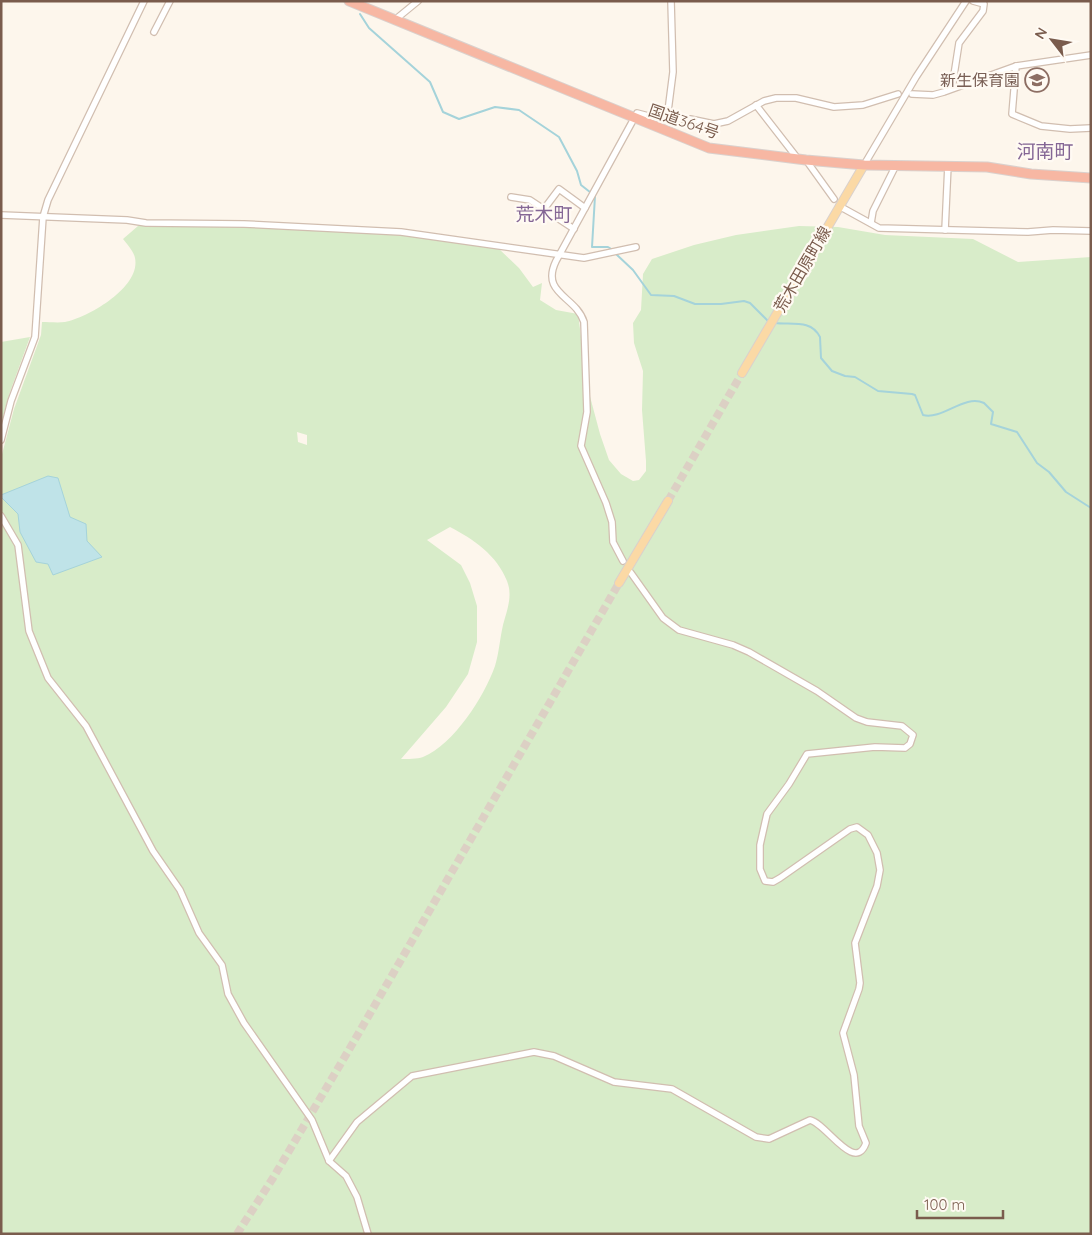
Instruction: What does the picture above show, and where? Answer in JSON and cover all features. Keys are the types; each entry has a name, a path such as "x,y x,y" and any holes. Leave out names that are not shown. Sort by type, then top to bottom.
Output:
{"highway":[{"name":"国道364号","path":"349,1 634,119 709,148 802,160 864,165 948,165 1091,178"}],"main road":[{"name":"荒木田原町線","path":"742,373 864,165"},
{"path":"619,583 668,501"}],"street":[{"path":"1,440 11,401 36,337 43,217 48,200 144,1"},
{"path":"154,32 170,1"},
{"path":"396,19 418,1"},
{"path":"667,119 673,72 671,1"},
{"path":"864,165 916,77 966,1"},
{"path":"952,88 959,43 983,11 984,4 973,1"},
{"path":"912,94 933,94 978,81 1016,66 1091,55"},
{"path":"1016,66 1012,114 1041,126 1070,129 1091,128"},
{"path":"623,561 613,542 612,522 606,503 581,446 586,423 587,400 584,322 582,316 552,281 552,268 634,119 640,113 655,118 723,122 764,101 786,97 834,107 849,107 898,94"},
{"path":"756,105 834,199"},
{"path":"871,224 873,211 896,165"},
{"path":"945,230 948,165"},
{"path":"544,209 559,189 585,208"},
{"path":"511,197 530,200 574,229"},
{"path":"839,206 879,228 1091,231"},
{"path":"1,215 127,220 146,223 244,224 401,232 559,256 594,257 636,247"},
{"path":"1,516 18,545 29,631 48,678 86,726 112,772 142,832 180,890 199,932 222,965 228,994 244,1023 312,1120 329,1162 346,1176 357,1197 368,1234"},
{"path":"329,1162 357,1122 412,1076 534,1052 554,1056 614,1082 672,1089 756,1137 769,1139 810,1120 821,1124 845,1150 860,1152 864,1148 866,1143 859,1126 854,1075 842,1033 859,990 860,982 855,943 877,886 880,870 877,854 868,835 857,827 850,829 780,878 768,882 764,881 760,869 760,835 767,814 789,784 807,754 835,753 868,747 905,748 910,744 913,735 902,726 867,722 856,718 817,691 749,652 733,645 679,630 663,618 631,573"}],"green space":[{"path":"229,225 385,233 498,248 519,268 533,287 542,283 540,300 556,310 578,314 588,389 600,434 609,460 621,474 633,481 639,480 646,471 646,461 642,410 643,371 634,343 633,323 641,310 643,274 652,259 694,245 736,235 799,226 838,227 885,235 973,239 1018,262 1091,257 1091,1234 1,1234 1,458 14,409 41,335 42,322 65,322 75,319 99,307 122,290 130,280 135,269 135,258 123,239 138,226","holes":["297,432 307,435 307,445 298,442","450,527 476,543 491,556 507,581 509,587 508,608 498,656 490,678 476,705 457,731 435,751 421,758 401,759 446,707 468,674 477,642 477,606 470,583 461,565 427,540"]},
{"path":"30,337 10,392 1,424 1,342"}],"water":[{"path":"48,476 58,478 70,517 86,524 87,541 102,557 53,575 48,564 36,562 20,532 18,514 1,497 1,495"}],"waterway":[{"path":"360,14 369,28 430,82 443,112 459,119 495,107 519,110 559,137 577,171 581,185 595,196 592,247 608,247 613,250"},
{"path":"616,254 633,270 651,295 674,296 695,304 721,304 744,301 750,303 768,321"},
{"path":"775,323 800,324 812,328 820,337 821,358 832,371 845,376 855,377 878,391 915,395 923,415 931,416 969,402 984,403 993,412 991,424 1017,432 1037,463 1049,472 1066,492 1091,508"}],"tunnel":[{"path":"668,501 742,373"},
{"path":"237,1234 273,1178 350,1048 619,583"}],"place":[{"name":"新生保育園","path":"1037,80"}],"district":[{"name":"河南町","path":"1045,151"},
{"name":"荒木町","path":"544,214"}]}
